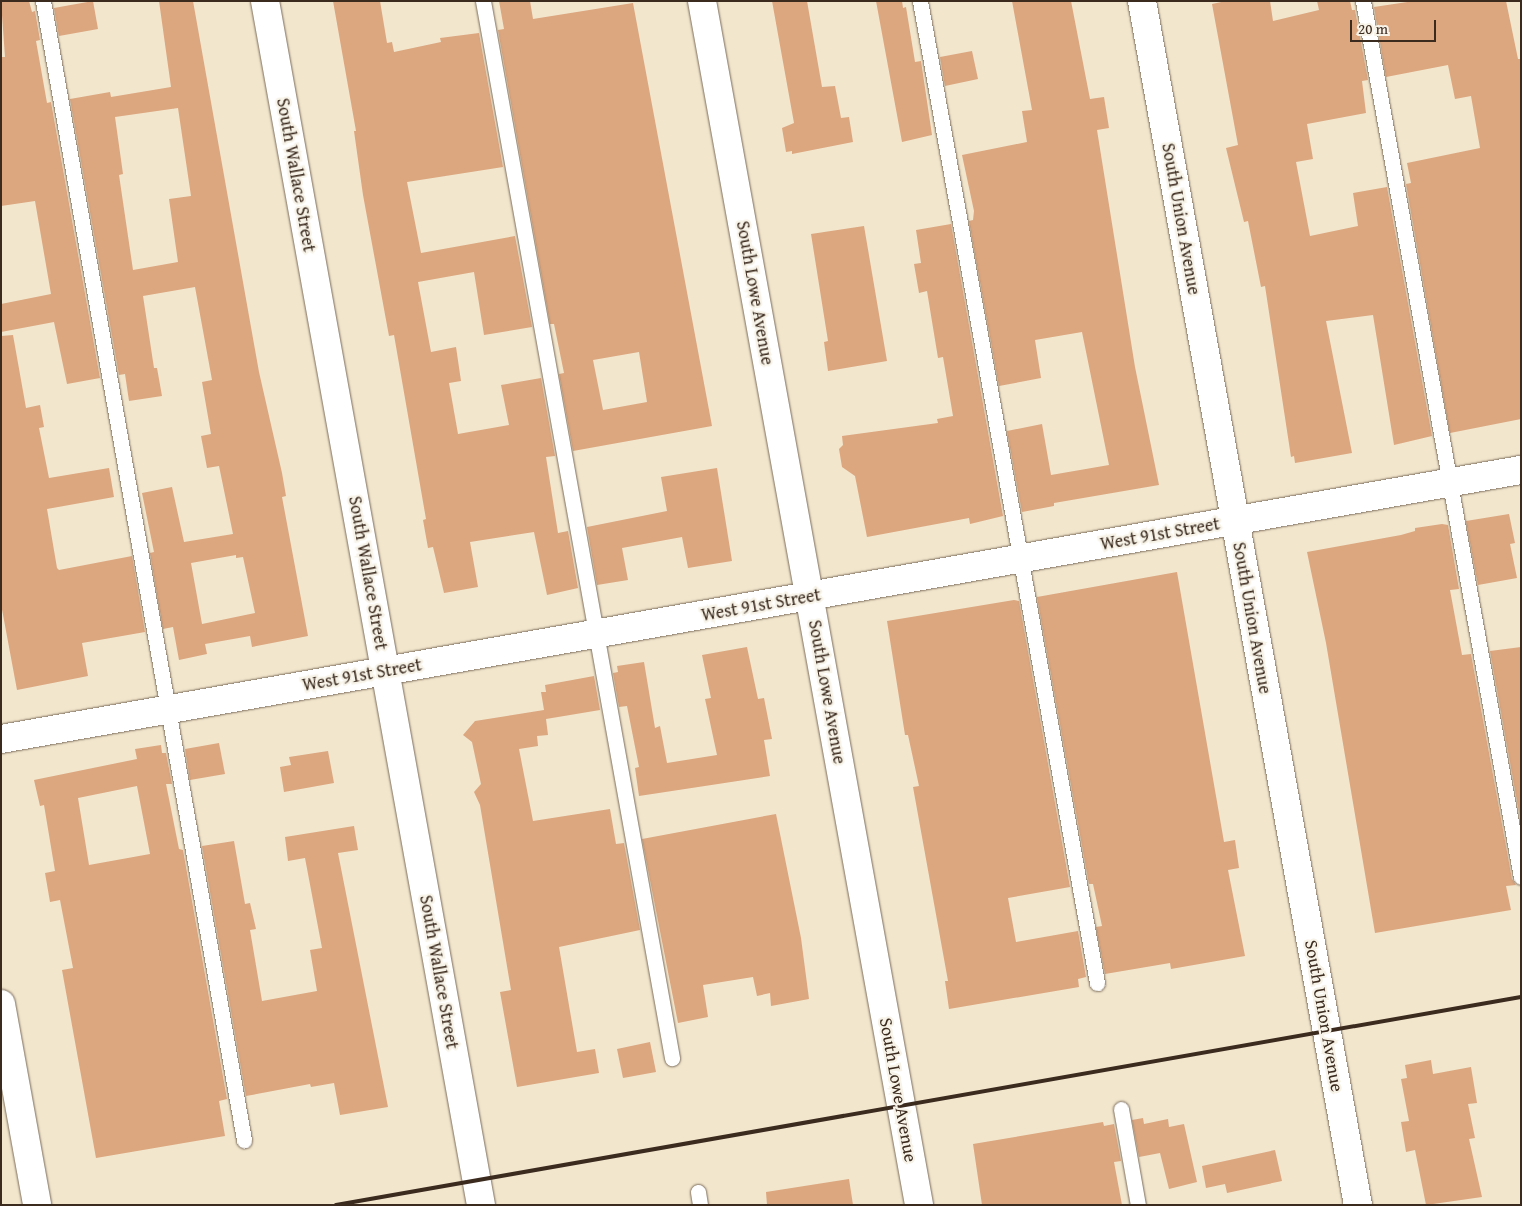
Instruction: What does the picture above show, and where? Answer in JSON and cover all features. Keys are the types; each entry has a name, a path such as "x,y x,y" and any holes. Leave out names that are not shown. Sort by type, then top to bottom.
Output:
{"street":[{"name":"South Wallace Street","path":"265,1 481,1205"},
{"name":"South Lowe Avenue","path":"702,1 919,1205"},
{"name":"South Union Avenue","path":"1142,1 1358,1205"},
{"name":"West 91st Street","path":"1,739 1521,470"},
{"path":"1,1004 37,1205"}],"lane":[{"path":"43,1 170,709 244,1140"},
{"path":"483,1 672,1058"},
{"path":"920,1 1019,559 1097,983"},
{"path":"1363,1 1521,877"},
{"path":"1120,1109 1138,1205"}],"building":[{"path":"1,1 29,1 32,12 35,11 40,40 36,41 47,103 51,102 100,378 67,384 54,322 1,332 1,304 51,294 35,201 1,206 1,57 5,57"},
{"path":"93,1 98,29 59,36 54,8"},
{"path":"159,1 193,1 259,372 282,473 286,496 282,497 308,636 252,647 250,636 205,644 207,654 179,660 173,627 163,629 150,553 154,552 142,493 172,487 184,542 233,534 219,466 207,468 201,436 211,434 202,382 212,380 195,287 143,296 154,368 157,368 162,396 129,401 125,374 119,375 70,99 110,92 111,97 171,87","holes":["178,108 191,196 169,199 178,262 133,270 119,175 123,174 115,117","236,555 236,558 243,557 255,613 202,624 191,563"]},
{"path":"333,1 380,1 387,43 392,42 394,52 441,42 440,38 479,33 503,167 407,182 421,253 515,236 532,327 484,335 474,272 418,282 431,352 456,347 461,381 449,383 458,434 509,425 501,385 541,378 555,456 546,457 558,533 568,531 578,588 547,595 534,532 470,542 478,587 444,593 433,547 428,548 423,520 426,519 394,335 389,336 363,195 354,131 356,131"},
{"path":"499,1 530,1 533,19 633,3 712,426 573,451 559,374 564,373 554,324 550,324 498,30 504,29","holes":["639,352 647,402 603,410 593,360"]},
{"path":"772,1 807,1 822,87 835,86 841,118 849,117 853,142 792,154 792,151 786,152 782,128 794,123"},
{"path":"876,1 902,1 903,8 906,7 915,62 921,61 932,135 902,142"},
{"path":"1012,1 1071,1 1090,99 1104,97 1109,128 1097,130 1135,367 1159,485 1054,503 1054,506 1022,512 1007,431 1042,424 1051,475 1109,465 1082,332 1035,340 1041,378 999,386 969,221 973,220 974,211 962,155 1027,142 1022,111 1032,110"},
{"path":"1226,1 1270,1 1273,21 1319,10 1317,1 1350,1 1352,10 1355,10 1368,80 1362,81 1366,113 1307,124 1313,159 1296,162 1310,236 1358,226 1353,193 1387,187 1432,436 1394,445 1373,315 1326,321 1352,453 1295,463 1294,456 1291,457 1265,286 1261,287 1248,221 1244,222 1226,148 1238,145 1212,4"},
{"path":"1414,1 1506,1 1518,59 1521,59 1521,419 1450,433 1406,184 1411,183 1407,163 1480,148 1471,96 1455,99 1448,65 1386,77 1374,7"},
{"path":"972,51 978,79 945,86 940,57"},
{"path":"951,224 1003,516 970,524 969,518 867,537 855,476 842,467 839,449 843,445 842,436 938,423 937,419 953,416 943,357 938,358 927,291 919,293 914,264 921,263 916,230"},
{"path":"864,226 887,361 828,371 824,342 828,341 811,234"},
{"path":"13,335 26,408 40,405 44,427 39,428 49,478 109,468 114,497 47,509 57,568 59,570 132,556 145,632 82,643 88,676 17,690 1,604 1,336"},
{"path":"717,468 732,561 688,568 682,537 622,548 628,580 597,585 587,527 667,511 661,477"},
{"path":"1509,514 1515,543 1510,544 1517,578 1478,585 1466,521"},
{"path":"1442,524 1448,525 1459,589 1450,590 1462,655 1471,654 1512,879 1516,885 1506,886 1511,910 1375,933 1326,643 1307,552 1401,535 1415,531 1415,528"},
{"path":"1177,572 1224,842 1235,840 1239,868 1228,870 1245,956 1171,969 1170,963 1105,974 1096,927 1102,926 1093,884 1089,884 1037,597"},
{"path":"1014,600 1019,601 1070,887 1008,898 1016,942 1078,931 1086,977 1078,979 1079,987 949,1009 945,981 948,981 913,787 919,786 908,735 905,735 887,621"},
{"path":"747,647 758,699 764,698 772,739 764,740 770,776 639,796 635,768 639,767 627,706 619,707 613,673 618,672 617,666 644,662 655,728 660,726 667,763 717,755 705,699 711,698 702,655"},
{"path":"1521,647 1521,823 1490,651"},
{"path":"594,676 600,710 546,719 548,735 537,736 538,746 519,749 533,821 610,809 616,844 624,843 640,930 559,947 577,1052 595,1049 599,1073 517,1087 500,992 511,990 480,805 474,792 481,784 472,742 463,735 475,721 544,710 541,692 546,692 545,685"},
{"path":"219,743 225,774 190,780 185,749"},
{"path":"161,745 162,753 166,753 172,784 166,784 179,849 183,850 227,1099 219,1101 225,1136 96,1158 62,970 73,968 60,900 50,902 45,873 55,871 44,805 40,806 34,780 137,759 135,749","holes":["137,786 150,854 89,865 78,798"]},
{"path":"328,751 334,783 284,792 280,767 291,765 289,757"},
{"path":"776,814 801,938 809,999 771,1006 770,993 757,996 753,977 703,985 708,1017 678,1023 642,839"},
{"path":"354,826 358,850 338,853 388,1107 340,1115 334,1083 311,1087 310,1084 246,1096 202,846 234,841 245,904 250,903 256,929 250,930 262,1001 317,991 310,950 322,948 305,858 288,861 285,837"},
{"path":"650,1042 656,1072 623,1078 617,1049"},
{"path":"1431,1060 1433,1074 1471,1067 1477,1103 1468,1104 1475,1138 1469,1139 1482,1197 1426,1205 1415,1150 1406,1152 1401,1122 1409,1121 1401,1079 1407,1078 1405,1065"},
{"path":"1143,1118 1144,1124 1168,1119 1169,1127 1184,1124 1197,1182 1169,1189 1160,1153 1139,1157 1132,1120"},
{"path":"1103,1122 1104,1126 1114,1124 1121,1161 1114,1162 1122,1205 982,1205 973,1144"},
{"path":"1275,1150 1282,1181 1227,1193 1225,1184 1206,1188 1202,1166"},
{"path":"849,1179 853,1205 767,1205 766,1192"}],"railway":[{"path":"336,1205 1521,997"}]}
